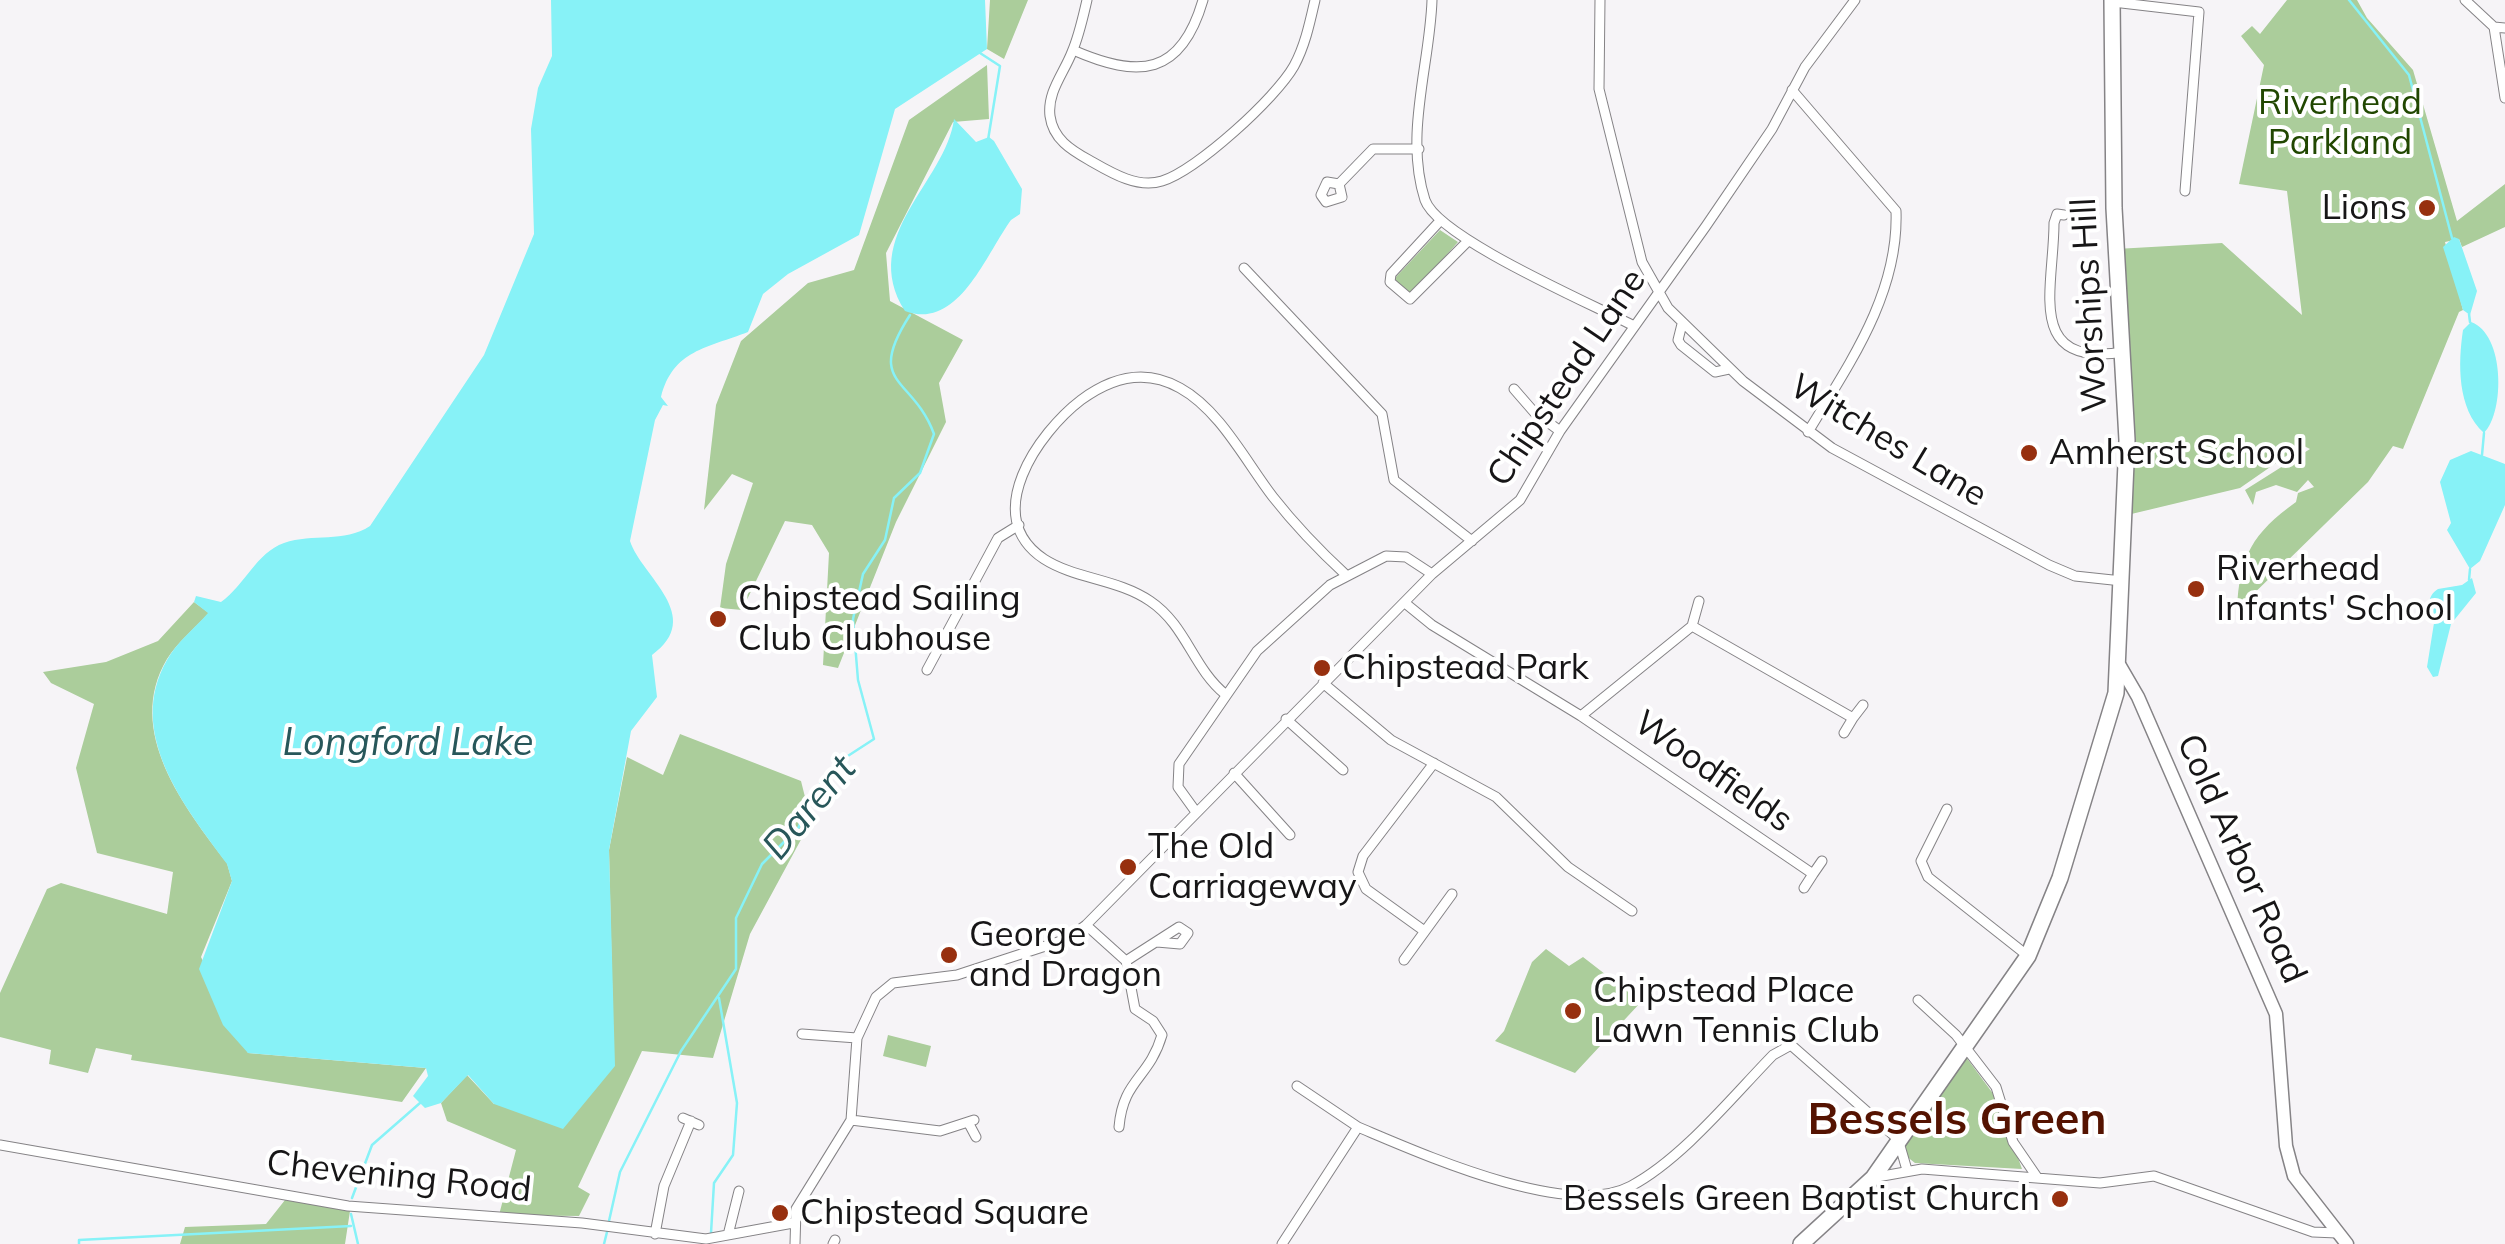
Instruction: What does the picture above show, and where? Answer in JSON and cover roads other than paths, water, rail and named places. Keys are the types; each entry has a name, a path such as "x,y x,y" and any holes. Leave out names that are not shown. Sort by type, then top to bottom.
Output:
{"highway":[{"name":"Worships Hill","path":"1801,1244 1873,1178 2028,956 2060,878 2106,733 2120,666 2127,440 2114,208 2112,1"}],"main road":[{"name":"Cold Arbor Road","path":"2120,666 2138,697 2276,1014 2286,1146 2294,1176 2342,1239"}],"street":[{"path":"1086,0 1073,50 1050,103 1050,116 1061,141 1119,176 1161,182 1208,152 1292,70 1315,0"},
{"path":"1073,50 1123,68 1157,66 1184,44 1203,0"},
{"path":"1432,0 1420,78 1425,200 1439,222 1468,240 1634,326"},
{"name":"Witches Lane","path":"1600,0 1600,89 1642,262 1657,294 1682,324 1729,370 1808,432 2049,565 2075,576 2122,581"},
{"name":"Chipstead Lane","path":"857,1038 876,997 894,983 957,975 1067,938 1086,925 1432,574 1520,500 1560,431 1772,129 1805,66 1855,0"},
{"path":"2465,0 2499,28 2505,98"},
{"path":"2112,1 2173,4 2200,12 2186,190"},
{"path":"1792,90 1896,211 1891,264 1879,305 1808,432"},
{"path":"1339,184 1373,149 1420,149"},
{"path":"2056,215 2050,292 2056,335 2078,353 2124,352"},
{"path":"1439,222 1391,274 1390,282 1410,300 1468,240"},
{"path":"1244,268 1382,414 1394,480 1472,542"},
{"path":"1225,694 1210,680 1180,628 1151,601 1044,559 1019,525 1016,495 1020,481 1050,428 1114,380 1156,378 1179,387 1204,407 1287,514 1346,575"},
{"path":"1514,389 1534,412 1560,431"},
{"path":"927,670 998,538 1019,525"},
{"path":"1196,812 1181,794 1176,776 1184,755 1225,694 1276,631 1346,575 1392,555 1406,557 1432,574"},
{"path":"1699,601 1692,626 1853,718"},
{"name":"Woodfields","path":"1405,603 1432,625 1581,716 1813,874"},
{"name":"Woodfields","path":"1581,716 1692,626"},
{"path":"1323,683 1391,740 1496,797 1568,867 1632,912"},
{"path":"1844,733 1863,705"},
{"path":"1286,719 1343,770"},
{"path":"1423,930 1366,889 1358,872 1363,856 1434,763"},
{"path":"1234,772 1290,836"},
{"path":"1947,809 1922,861 1928,877 2028,956"},
{"name":"Woodfields","path":"1804,888 1822,861"},
{"path":"1404,960 1452,894"},
{"path":"1086,925 1126,960 1135,1009 1153,1021 1162,1034 1154,1061 1122,1097 1119,1127"},
{"path":"1126,960 1156,942"},
{"path":"1918,1000 1966,1047 1996,1087 2013,1142 2037,1177"},
{"path":"795,1244 796,1209 851,1120 857,1038 802,1034"},
{"path":"1297,1086 1358,1126 1425,1155 1534,1190 1608,1193 1628,1188 1659,1166 1774,1055 1791,1045 1898,1139 1907,1170"},
{"path":"851,1120 940,1131 971,1121 976,1137"},
{"path":"655,1234 664,1186 691,1121"},
{"path":"1282,1244 1358,1126"},
{"name":"Chevening Road","path":"0,1145 348,1206 607,1226 709,1239 793,1224"},
{"path":"1873,1178 1907,1170 2100,1183 2154,1176 2342,1239"},
{"path":"728,1235 739,1192"}],"water":[{"name":"Longford Lake","path":"551,0 985,0 987,49 895,109 859,235 788,274 763,294 748,332 694,353 674,369 667,381 661,397 668,406 663,405 655,420 630,541 665,596 673,626 667,640 652,655 657,697 631,731 609,850 615,1066 563,1129 494,1104 468,1075 441,1103 425,1108 413,1096 428,1076 426,1068 248,1053 223,1025 199,969 232,881 227,864 178,794 156,742 153,715 156,687 167,660 208,613 194,602 196,596 221,602 266,554 284,543 350,534 370,526 484,355 534,234 531,129 538,88 552,56"},
{"path":"954,119 976,142 989,137 994,141 1022,189 1020,214 1011,220 980,270 955,300 924,314 905,311 893,284 892,258 898,234 948,142"},
{"path":"2454,237 2459,239 2477,291 2470,315 2463,310 2443,247"},
{"path":"2471,322 2490,341 2498,374 2496,408 2484,433 2469,411 2462,385 2463,330"},
{"path":"2471,451 2505,464 2505,505 2480,561 2470,569 2447,530 2451,523 2440,482 2450,460"},
{"path":"2472,578 2476,593 2451,624 2438,676 2433,677 2427,667 2434,623 2430,600 2438,589 2462,585"}],"waterway":[{"path":"2349,0 2409,75 2452,238"},
{"name":"Darent","path":"980,53 1000,66 988,140"},
{"path":"2469,314 2470,322"},
{"name":"Darent","path":"609,1221 620,1172 681,1051 736,969 736,918 762,864 799,827 804,805 837,763 874,739 858,680 853,619 863,574 885,540 894,498 920,473 934,434 892,369 891,355 910,315"},
{"path":"2482,455 2484,433"},
{"path":"2469,580 2470,569"},
{"path":"711,1233 714,1183 733,1155 737,1103 719,998"},
{"path":"352,1198 372,1145 420,1103"},
{"path":"351,1214 358,1244"},
{"path":"79,1244 79,1240 351,1226"},
{"name":"Darent","path":"604,1244 608,1228"}],"place":[{"name":"Lions","path":"2427,208"},
{"name":"Amherst School","path":"2029,453"},
{"name":"Riverhead Infants' School","path":"2196,589"},
{"name":"Chipstead Sailing Club Clubhouse","path":"718,619"},
{"name":"Chipstead Park","path":"1322,668"},
{"name":"The Old Carriageway","path":"1128,867"},
{"name":"George and Dragon","path":"949,955"},
{"name":"Chipstead Place Lawn Tennis Club","path":"1573,1011"},
{"name":"Bessels Green Baptist Church","path":"2060,1199"},
{"name":"Chipstead Square","path":"780,1213"}],"district":[{"name":"Bessels Green","path":"1957,1120"}],"park label":[{"name":"Riverhead Parkland","path":"2340,123"}]}
